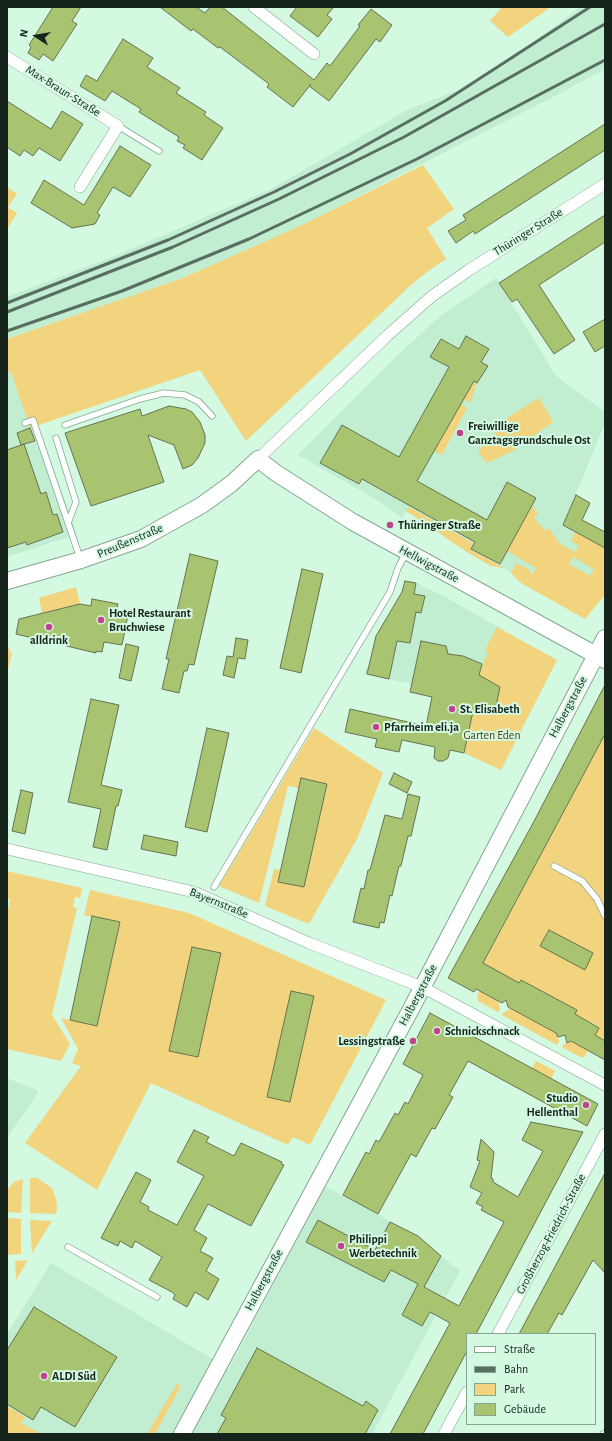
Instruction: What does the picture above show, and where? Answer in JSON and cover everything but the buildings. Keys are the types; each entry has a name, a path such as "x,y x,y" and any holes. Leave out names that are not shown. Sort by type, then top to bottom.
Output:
{"street":[{"path":"254,7 314,54"},
{"name":"Max-Braun-Straße","path":"7,57 118,126"},
{"path":"80,187 118,126"},
{"name":"Thüringer Straße","path":"258,459 388,335 432,296 469,270 605,184"},
{"name":"Hellwigstraße","path":"258,459 276,474 354,522 601,657"},
{"name":"Preußenstraße","path":"7,581 81,560 141,539 171,524 202,505 231,484 258,459"},
{"name":"Halbergstraße","path":"182,1434 601,657 605,638"},
{"name":"Bayernstraße","path":"7,849 194,892 309,943 422,987"},
{"path":"422,987 605,1085"},
{"name":"Großherzog-Friedrich-Straße","path":"499,1333 605,1134"},
{"path":"444,1434 466,1394"}],"lane":[{"name":"Max-Braun-Straße","path":"118,126 159,151"},
{"path":"65,425 140,399 164,393 185,395 198,402 212,416"},
{"path":"26,423 33,420 81,560"},
{"path":"56,438 76,502 68,523"},
{"path":"214,887 390,592 398,568 407,551"},
{"path":"554,866 582,881 597,899 605,916"},
{"path":"68,1247 157,1297"}],"shaded area":[{"path":"581,7 605,7 605,69 302,225 183,278 7,339 7,297 117,255 269,190 409,109 477,83"},
{"name":"Freiwillige Ganztagsgrundschule Ost","path":"496,278 556,376 605,412 605,423 563,525 605,548 587,602 515,565 511,573 504,568 491,566 467,552 406,511 402,518 377,500 298,455 403,350 443,314"},
{"path":"11,372 30,428 38,425 77,534 7,557 7,373"},
{"path":"405,581 416,583 447,598 517,638 479,675 482,664 463,656 415,669 412,684 364,674 366,667 369,667 376,636 402,592"},
{"path":"7,1078 39,1091 7,1138"},
{"path":"325,1186 410,1232 460,1271 372,1434 7,1434 7,1334 51,1263 229,1369"}],"green space":[{"path":"502,7 551,7 508,37 490,21"},
{"path":"423,165 454,209 427,228 446,259 411,285 246,441 200,370 30,428 11,372 7,373 7,339 183,278 302,225"},
{"path":"7,187 17,194 8,207 17,213 7,229"},
{"path":"474,381 477,383 470,403 463,399"},
{"path":"539,398 553,422 511,452 487,463 478,451 510,416"},
{"path":"461,404 467,408 442,455 434,451"},
{"path":"532,506 538,514 534,518 545,531 549,528 559,543 575,552 579,546 571,541 575,532 605,548 605,595 585,619 521,583 511,573 516,563 530,570 529,572 532,574 536,568 507,551","holes":["573,557 594,569 590,576 569,564"]},
{"path":"409,507 473,543 470,549 504,568 491,566 467,552 406,511"},
{"path":"76,587 80,604 42,613 39,598"},
{"name":"Garten Eden","path":"497,627 557,660 501,770 464,753 474,707 501,711 502,704 497,703 500,687 479,675 488,652 485,650"},
{"path":"7,645 12,654 7,673"},
{"path":"314,728 383,773 358,837 309,924 265,906 274,869 281,870 278,882 304,887 327,784 299,788 288,786 259,903 219,886"},
{"path":"605,734 605,1041 595,1035 599,1027 575,1014 576,1010 521,980 519,983 479,972"},
{"path":"7,871 82,888 80,898 75,897 73,907 77,908 52,1015 70,1044 61,1061 7,1049 7,915 10,899 7,898"},
{"path":"90,890 189,913 386,1000 310,1145 293,1137 288,1145 151,1083 97,1190 25,1143 81,1066 72,1063 78,1049 61,1018 97,1026 120,923 84,915"},
{"path":"480,991 498,1001 500,1009 498,1012 478,1001 477,996"},
{"path":"511,1009 556,1033 559,1041 557,1045 502,1015 504,1012"},
{"path":"571,1041 588,1051 584,1057 582,1058 562,1047 564,1044"},
{"path":"536,1061 555,1071 551,1079 532,1068"},
{"path":"30,1178 37,1178 52,1188 56,1199 56,1214 30,1213"},
{"path":"23,1179 21,1213 7,1212 7,1190 14,1182"},
{"path":"7,1218 21,1219 21,1254 7,1255"},
{"path":"30,1220 52,1221 32,1253"},
{"path":"28,1260 16,1280 15,1261"},
{"path":"178,1382 180,1386 179,1390 155,1434 147,1434"},
{"path":"7,1406 25,1417 21,1423 41,1434 7,1434"}],"railway":[{"path":"7,303 168,240 274,192 350,154 445,101 590,7"},
{"path":"7,312 173,247 279,199 404,137 605,24"},
{"path":"7,331 122,291 249,239 417,159 605,60"}],"place":[{"name":"Freiwillige Ganztagsgrundschule Ost","path":"460,433"},
{"name":"Thüringer Straße","path":"390,525"},
{"name":"Hotel Restaurant Bruchwiese","path":"101,620"},
{"name":"alldrink","path":"49,627"},
{"name":"St. Elisabeth","path":"452,709"},
{"name":"Pfarrheim eli.ja","path":"376,727"},
{"name":"Schnickschnack","path":"437,1031"},
{"name":"Lessingstraße","path":"413,1041"},
{"name":"Studio Hellenthal","path":"586,1105"},
{"name":"Philippi Werbetechnik","path":"341,1246"},
{"name":"ALDI Süd","path":"44,1376"}]}
